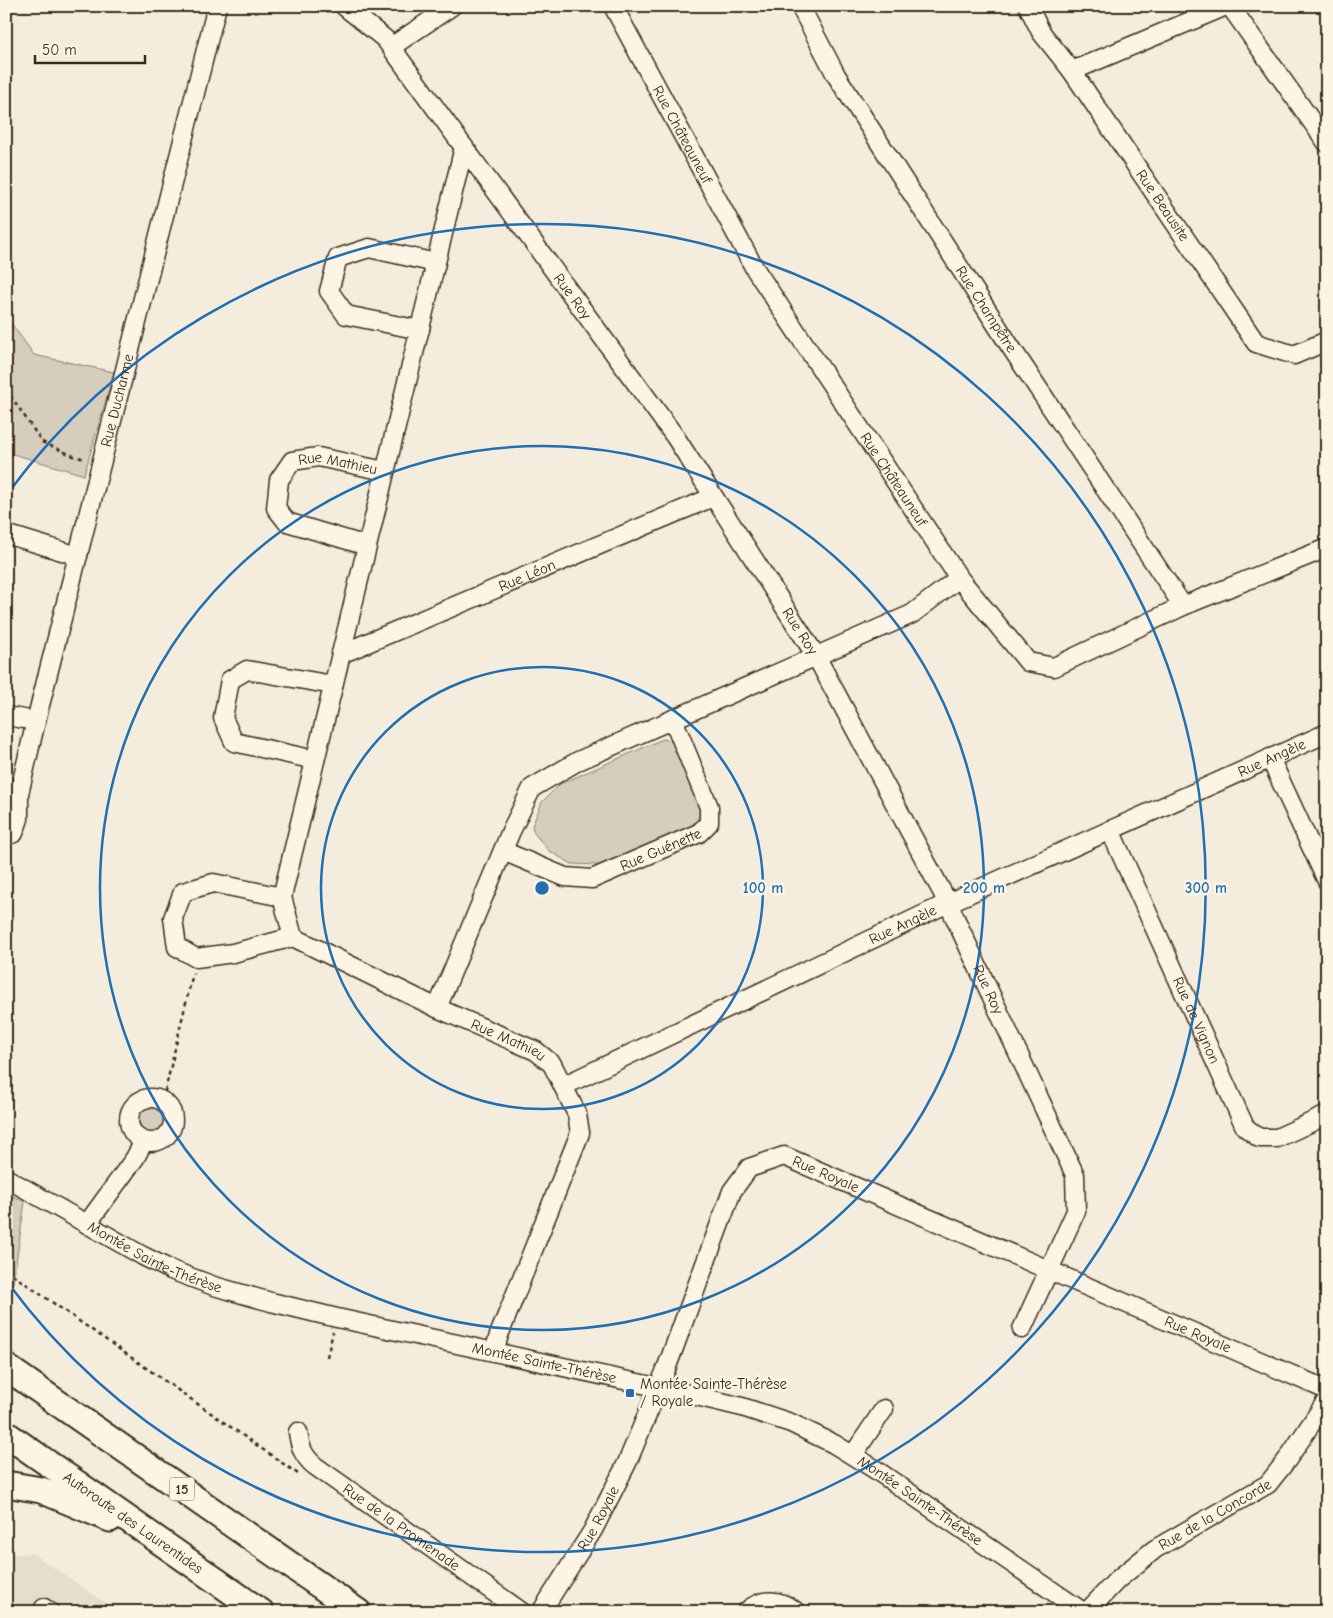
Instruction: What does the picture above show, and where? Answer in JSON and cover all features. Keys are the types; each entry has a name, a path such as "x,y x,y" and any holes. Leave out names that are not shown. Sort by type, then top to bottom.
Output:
{"highway":[{"name":"15","path":"6,1367 358,1612"},
{"name":"Autoroute des Laurentides","path":"6,1434 261,1612"},
{"path":"6,1484 41,1490 156,1539"}],"street":[{"name":"Rue Ducharme","path":"6,836 14,833 19,819 13,796 36,721 216,6"},
{"name":"Rue Roy","path":"344,6 386,39 676,438 816,656 948,903 1075,1175 1076,1211 1022,1329"},
{"path":"391,47 452,6"},
{"name":"Rue Châteauneuf","path":"612,6 755,269 959,578 1028,662 1054,667 1182,606 1327,548"},
{"name":"Rue Champêtre","path":"800,6 841,83 1004,338 1182,606"},
{"name":"Rue Beausite","path":"1028,6 1041,32 1072,71 1256,343 1294,355 1327,341"},
{"path":"1072,71 1226,6"},
{"path":"1230,6 1327,143"},
{"name":"Rue Mathieu","path":"464,147 282,897 293,937 437,1008 536,1051 552,1064 577,1114 580,1133 494,1352"},
{"path":"420,330 346,315 329,291 338,258 369,248 436,263"},
{"name":"Rue Mathieu","path":"367,546 287,522 276,508 279,480 292,461 318,457 385,471"},
{"name":"Rue Léon","path":"341,654 713,497"},
{"path":"6,534 78,556"},
{"path":"437,1008 503,851 532,788 578,761 912,614 959,578"},
{"path":"315,760 234,742 223,718 230,680 247,670 333,685"},
{"path":"6,716 36,721"},
{"name":"Rue Guénette","path":"503,851 565,877 592,879 699,833 709,823 709,807 673,719"},
{"name":"Rue Angèle","path":"563,1086 948,903 1327,732"},
{"path":"1270,758 1327,880"},
{"name":"Rue de Vignon","path":"1110,830 1245,1127 1259,1138 1277,1138 1327,1115"},
{"path":"282,897 213,883 183,892 173,918 177,947 196,958 233,952 293,937"},
{"path":"87,1224 135,1158 144,1142"},
{"name":"Rue Royale","path":"541,1612 585,1544 627,1463 658,1387 732,1191 749,1168 784,1156 1327,1390"},
{"name":"Montée Sainte-Thérèse","path":"6,1178 128,1249 186,1276 244,1295 337,1318 658,1387 742,1407 791,1423 827,1440 925,1502 1083,1612"},
{"name":"Rue de la Concorde","path":"1088,1612 1117,1580 1155,1549 1268,1484 1287,1460 1327,1400"},
{"path":"853,1456 884,1409"},
{"name":"Rue de la Promenade","path":"298,1432 304,1455 315,1466 522,1612"},
{"path":"746,1612 756,1604 770,1600 781,1602 797,1612"},
{"path":"43,1612 44,1608 50,1612"}],"path":[{"path":"6,389 42,442 76,457 102,461"},
{"path":"165,1091 196,958"},
{"path":"6,1270 275,1458"},
{"path":"327,1357 337,1318"}],"shaded area":[{"path":"6,316 34,355 114,372 84,475 6,452"},
{"path":"663,739 669,740 677,747 701,803 699,816 690,827 599,865 572,864 549,851 534,833 532,826 542,802 560,784"},
{"path":"150,1106 160,1110 164,1120 160,1130 150,1134 140,1130 136,1120 140,1110"},
{"path":"6,1192 25,1202 13,1283 6,1293"},
{"path":"32,1553 119,1612 10,1612 6,1587 6,1555"}],"place":[{"name":"Montée Sainte-Thérèse / Royale","path":"630,1393"}]}
